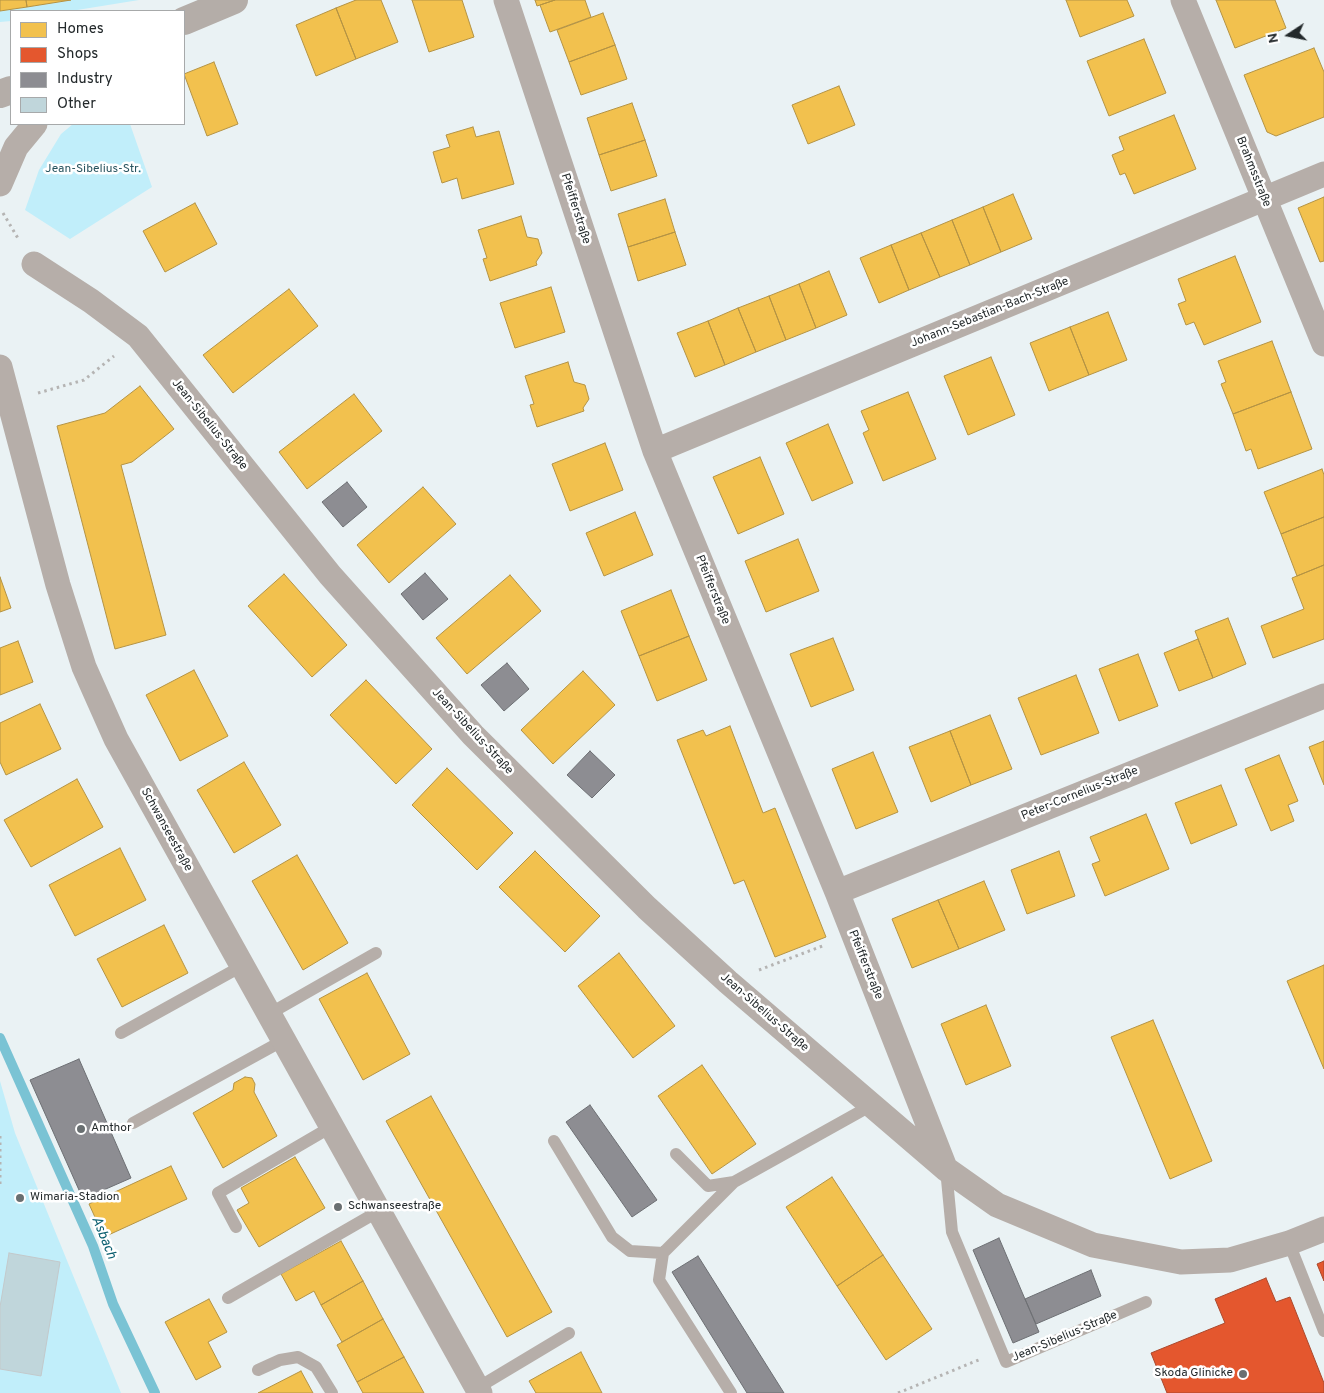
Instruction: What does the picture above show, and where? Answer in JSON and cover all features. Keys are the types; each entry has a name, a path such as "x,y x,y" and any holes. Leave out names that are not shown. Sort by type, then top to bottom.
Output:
{"street":[{"path":"185,21 234,0"},
{"name":"Pfeifferstraße","path":"506,0 655,451 837,892 946,1169"},
{"name":"Brahmsstraße","path":"1182,0 1324,344"},
{"path":"0,184 16,147 34,125"},
{"name":"Johann-Sebastian-Bach-Straße","path":"655,451 1324,174"},
{"name":"Jean-Sibelius-Straße","path":"34,264 138,336 330,575 473,735 647,908 728,982 946,1169 997,1205 1093,1245 1181,1262 1230,1260 1289,1243 1324,1229"},
{"name":"Schwanseestraße","path":"0,367 58,585 84,667 116,739 379,1212 476,1392"},
{"name":"Peter-Cornelius-Straße","path":"837,892 1324,696"}],"lane":[{"path":"269,1014 376,953"},
{"path":"121,1033 242,966"},
{"path":"133,1123 284,1040"},
{"path":"731,1393 659,1280 663,1253 734,1182 872,1105"},
{"path":"236,1227 218,1193 332,1127"},
{"path":"554,1141 612,1237 630,1251 663,1253"},
{"path":"676,1154 708,1186 734,1182"},
{"name":"Jean-Sibelius-Straße","path":"946,1169 952,1232 1006,1362 1146,1302"},
{"path":"228,1298 379,1212"},
{"path":"1289,1243 1324,1330"},
{"path":"476,1392 568,1334"},
{"path":"258,1370 280,1360 298,1357 316,1367 332,1393"}],"path":[{"path":"0,208 34,264"},
{"path":"8,402 84,380 138,336"},
{"path":"769,966 853,934"},
{"path":"0,1136 0,1188"},
{"path":"898,1393 1001,1351"}],"green space":[{"path":"71,0 139,0 77,10 10,10 10,21 0,22 0,11"},
{"name":"Jean-Sibelius-Str.","path":"72,125 130,125 152,187 70,239 25,210 39,170 61,134"},
{"name":"Wimaria-Stadion","path":"0,1081 15,1133 121,1393 0,1393"}],"building: Homes":[{"path":"0,0 26,0 27,7 0,11"},
{"path":"26,0 71,0 27,7"},
{"path":"356,0 381,0 398,42 356,59 336,8"},
{"path":"412,0 462,0 474,37 429,52"},
{"path":"535,0 555,0 537,6"},
{"path":"555,0 585,0 591,17 550,32 540,5"},
{"path":"1066,0 1127,0 1134,16 1080,37"},
{"path":"1216,0 1275,0 1286,28 1235,48"},
{"path":"336,8 356,59 316,76 296,25"},
{"path":"603,13 615,45 569,62 557,30"},
{"path":"1144,39 1166,93 1109,116 1087,61"},
{"path":"615,45 627,79 581,95 569,62"},
{"path":"1314,48 1324,72 1324,117 1276,136 1267,132 1244,75"},
{"path":"214,62 238,124 207,136 185,74"},
{"path":"839,86 855,125 808,144 792,105"},
{"path":"632,103 645,140 599,155 587,118"},
{"path":"1174,115 1196,169 1134,194 1125,173 1120,175 1112,155 1124,150 1119,137"},
{"path":"473,127 476,137 499,131 514,184 462,199 457,178 442,183 433,152 450,147 446,135"},
{"path":"645,140 657,176 611,191 599,155"},
{"path":"1013,194 1032,239 1001,252 983,207"},
{"path":"1324,197 1324,261 1320,262 1298,208"},
{"path":"665,199 675,232 628,247 618,214"},
{"path":"195,203 217,244 165,272 143,231"},
{"path":"983,207 1001,252 970,265 952,220"},
{"path":"521,216 527,237 538,239 542,253 536,262 537,265 490,281 483,259 487,258 478,230"},
{"path":"952,220 970,265 940,277 921,233"},
{"path":"675,232 686,265 638,281 628,247"},
{"path":"921,233 940,277 909,290 891,245"},
{"path":"891,245 909,290 879,303 860,258"},
{"path":"1235,256 1261,322 1204,345 1194,322 1186,325 1178,304 1186,301 1178,279"},
{"path":"829,271 847,315 816,328 799,284"},
{"path":"799,284 816,328 786,340 769,296"},
{"path":"551,287 565,332 515,348 500,303"},
{"path":"289,289 318,326 233,393 203,355"},
{"path":"769,296 786,340 756,352 738,308"},
{"path":"738,308 756,352 725,365 708,321"},
{"path":"1108,312 1127,360 1089,375 1070,327"},
{"path":"708,321 725,365 695,377 677,333"},
{"path":"1070,327 1089,375 1049,391 1030,343"},
{"path":"1272,341 1291,392 1233,414 1221,384 1226,382 1218,361"},
{"path":"991,357 1015,415 968,435 944,376"},
{"path":"568,362 574,382 585,385 589,399 583,408 584,411 537,427 530,405 534,404 525,376"},
{"path":"140,386 174,429 132,462 121,465 166,635 115,649 57,426 105,413"},
{"path":"908,392 936,459 883,481 863,433 869,430 861,411"},
{"path":"1291,392 1312,449 1258,469 1251,449 1246,451 1233,414"},
{"path":"354,394 382,431 307,489 279,452"},
{"path":"828,424 853,483 812,501 786,443"},
{"path":"605,443 623,490 570,511 552,464"},
{"path":"760,457 784,514 738,534 713,477"},
{"path":"1322,469 1324,475 1324,517 1281,534 1264,492"},
{"path":"423,487 456,524 389,583 357,545"},
{"path":"635,512 653,555 604,576 586,533"},
{"path":"1324,517 1324,565 1297,576 1281,534"},
{"path":"798,539 819,591 766,612 745,561"},
{"path":"1324,565 1324,639 1273,658 1261,626 1304,609 1292,578"},
{"path":"284,574 347,645 312,677 248,606"},
{"path":"510,575 541,611 467,674 436,638"},
{"path":"0,577 11,608 0,612"},
{"path":"671,590 689,636 639,656 621,611"},
{"path":"1228,618 1246,664 1213,678 1195,631"},
{"path":"689,636 707,680 657,701 639,656"},
{"path":"833,638 854,690 811,707 790,654"},
{"path":"1198,639 1213,678 1179,691 1164,653"},
{"path":"18,641 33,682 0,695 0,648"},
{"path":"1138,654 1158,706 1119,721 1099,669"},
{"path":"194,670 228,736 180,761 146,695"},
{"path":"583,671 615,705 553,764 521,730"},
{"path":"1076,675 1099,733 1041,755 1018,698"},
{"path":"366,680 432,749 396,784 330,715"},
{"path":"40,704 61,749 6,775 0,762 0,723"},
{"path":"990,715 1012,769 971,785 950,731"},
{"path":"730,726 763,813 775,808 826,937 775,957 744,880 734,884 677,740 703,730 706,736"},
{"path":"950,731 971,785 931,802 909,747"},
{"path":"1324,741 1324,785 1309,747"},
{"path":"873,752 898,812 856,829 832,769"},
{"path":"1279,755 1298,801 1288,805 1294,821 1271,831 1245,769"},
{"path":"244,762 281,825 234,853 197,790"},
{"path":"447,768 513,833 477,870 412,805"},
{"path":"77,779 103,827 31,867 4,820"},
{"path":"1221,785 1237,825 1191,844 1175,803"},
{"path":"1146,814 1169,869 1105,896 1092,864 1100,861 1090,837"},
{"path":"120,848 146,900 75,936 49,885"},
{"path":"535,851 600,916 565,952 499,887"},
{"path":"1059,851 1075,896 1027,914 1011,870"},
{"path":"297,855 348,943 303,970 252,881"},
{"path":"984,881 1005,930 959,949 938,900"},
{"path":"938,900 959,949 912,968 892,919"},
{"path":"164,925 188,973 122,1007 97,959"},
{"path":"619,953 675,1026 633,1058 578,986"},
{"path":"1324,965 1324,1069 1287,981"},
{"path":"367,973 410,1054 363,1080 319,999"},
{"path":"986,1005 1011,1066 966,1085 941,1024"},
{"path":"1153,1020 1212,1161 1170,1179 1111,1037"},
{"path":"702,1065 756,1144 712,1174 658,1096"},
{"path":"245,1077 252,1078 255,1084 254,1092 277,1136 223,1168 193,1113 233,1090 234,1083"},
{"path":"431,1096 552,1312 507,1337 386,1121"},
{"path":"295,1157 325,1208 259,1247 237,1210 249,1203 241,1188"},
{"path":"171,1166 187,1199 104,1237 89,1204"},
{"path":"832,1177 883,1255 837,1286 786,1207"},
{"path":"341,1241 363,1281 321,1305 314,1291 296,1301 281,1274"},
{"path":"883,1255 932,1329 886,1360 837,1286"},
{"path":"363,1281 383,1319 342,1342 321,1305"},
{"path":"209,1299 227,1332 208,1342 221,1367 196,1380 165,1322"},
{"path":"383,1319 404,1357 357,1382 337,1345"},
{"path":"581,1352 602,1393 536,1393 529,1381"},
{"path":"404,1357 424,1393 363,1393 357,1382"},
{"path":"301,1371 313,1393 258,1393"}],"building: Shops":[{"path":"1324,1261 1324,1281 1317,1264"},
{"path":"1266,1278 1276,1302 1290,1297 1324,1383 1324,1393 1167,1393 1151,1353 1225,1323 1215,1299"}],"building: Industry":[{"path":"347,482 367,507 343,527 322,502"},
{"path":"425,573 448,599 423,620 401,594"},
{"path":"507,663 529,689 504,711 481,685"},
{"path":"590,751 615,775 592,798 567,775"},
{"name":"Amthor","path":"79,1059 131,1178 83,1199 30,1080"},
{"path":"590,1105 657,1200 632,1217 566,1122"},
{"path":"999,1238 1039,1332 1013,1343 973,1250"},
{"path":"698,1256 784,1393 747,1393 672,1272"},
{"path":"1091,1270 1101,1296 1036,1324 1025,1299"}],"building: Other":[{"path":"9,1253 60,1262 41,1376 0,1369 0,1307"}],"waterway":[{"name":"Asbach","path":"0,1038 93,1246 113,1304 155,1393"}],"place":[{"name":"Amthor","path":"81,1129"},
{"name":"Wimaria-Stadion","path":"20,1198"},
{"name":"Schwanseestraße","path":"338,1207"},
{"name":"Skoda Glinicke","path":"1243,1374"}]}
